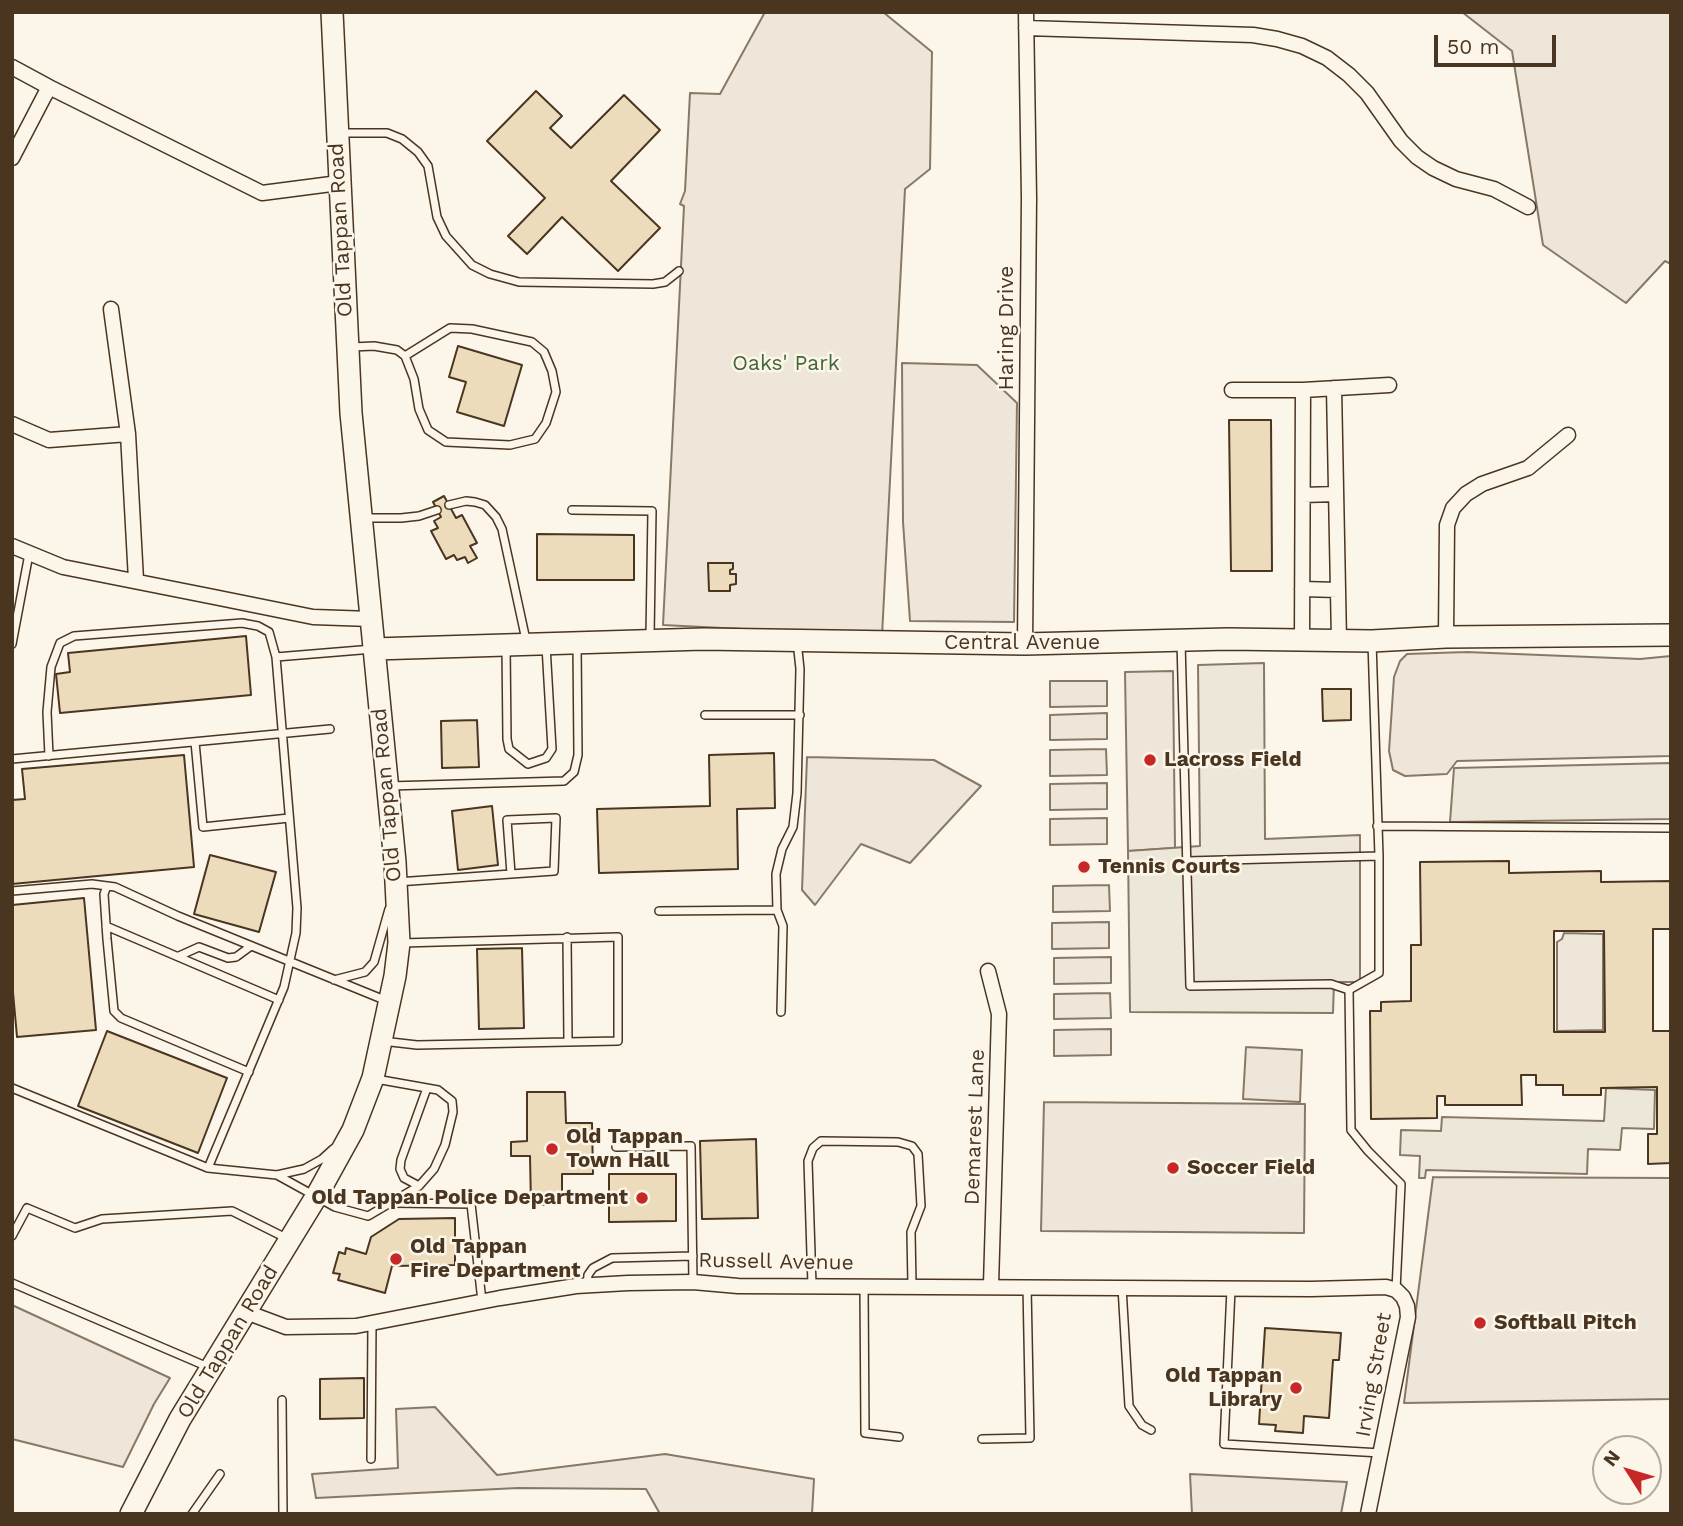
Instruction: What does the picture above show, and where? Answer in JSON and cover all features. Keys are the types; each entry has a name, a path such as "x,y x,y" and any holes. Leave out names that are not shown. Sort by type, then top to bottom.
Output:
{"main road":[{"name":"Old Tappan Road","path":"131,1514 155,1465 211,1368 316,1198 353,1130 373,1078 391,1003 399,943 396,882 351,413 332,12"},
{"name":"Central Avenue","path":"374,649 650,641 1026,644 1671,635"}],"street":[{"name":"Haring Drive","path":"1026,12 1029,198 1026,644"},
{"path":"1026,28 1253,35 1278,38 1302,46 1327,58 1349,75 1367,93 1401,141 1417,157 1455,179 1494,190 1528,207"},
{"path":"12,67 262,193 339,183"},
{"path":"12,158 49,87"},
{"path":"111,309 128,434 136,580"},
{"path":"1232,390 1303,390 1389,385"},
{"path":"1334,388 1339,641"},
{"path":"1302,640 1303,390"},
{"path":"12,424 49,440 128,434"},
{"path":"1446,637 1447,525 1453,508 1466,494 1482,484 1528,468 1568,435"},
{"path":"1303,495 1336,494"},
{"path":"12,546 63,566 313,617 371,619"},
{"path":"1302,589 1338,590"},
{"name":"Demarest Lane","path":"988,971 999,1014 991,1285"},
{"name":"Russell Avenue","path":"246,1312 286,1327 319,1328 372,1323 482,1301 587,1285 693,1282 738,1286 991,1285 1311,1289"},
{"name":"Irving Street","path":"1311,1289 1386,1287 1396,1290 1407,1306 1408,1317 1368,1514"}],"lane":[{"path":"336,133 387,134 402,139 418,152 428,166 437,217 446,236 472,265 490,274 519,282 653,284 665,282 679,271"},
{"path":"347,347 374,346 397,350 405,356 414,379 419,409 428,430 446,442 510,445 535,439 546,424 556,392 552,371 544,352 532,342 472,329 450,328 405,356"},
{"path":"449,505 475,502 490,509 502,529 526,645 552,749 546,758 528,764 509,749 507,740 526,645"},
{"path":"362,517 401,519 437,510"},
{"path":"572,510 652,511 650,641"},
{"path":"12,644 29,554"},
{"path":"49,756 47,712 51,667 60,643 74,635 242,623 258,625 269,632 276,657 297,908 296,933 279,1000 208,1168"},
{"path":"1181,640 1190,986 1331,984 1349,990 1379,973 1379,856 1372,641"},
{"path":"781,1012 783,926 777,910 776,874 782,849 793,827 797,793 800,715 797,641"},
{"path":"387,786 564,781 575,772 578,755 577,643"},
{"path":"276,657 374,649"},
{"path":"705,715 800,715"},
{"path":"12,760 330,729"},
{"path":"195,742 203,827 289,818"},
{"path":"334,980 365,972 374,962 396,882 511,874 554,871 556,818 507,820 511,874"},
{"path":"1377,826 1671,828"},
{"path":"1187,861 1379,856"},
{"path":"12,891 92,884 115,887 391,1003"},
{"path":"107,886 104,894 114,1011 121,1018 248,1072"},
{"path":"659,911 777,910"},
{"path":"106,926 279,1000"},
{"path":"567,937 568,1041"},
{"path":"382,1041 417,1045 618,1041 618,937 399,943"},
{"path":"179,956 199,947 228,958 236,957 251,946"},
{"path":"1349,990 1351,1130 1401,1184 1396,1290"},
{"path":"276,1175 335,1207 368,1216 419,1186 434,1169 445,1145 453,1112 452,1101 438,1090 373,1078"},
{"path":"12,1088 208,1168 276,1175 304,1169 322,1159 353,1130"},
{"path":"419,1186 404,1178 400,1169 427,1088"},
{"path":"812,1285 808,1161 813,1148 821,1141 898,1142 912,1146 918,1154 921,1206 911,1231 912,1285"},
{"path":"616,1147 691,1146 693,1282"},
{"path":"392,1203 471,1204 482,1301"},
{"path":"12,1236 27,1208 75,1228 102,1219 232,1212 290,1240"},
{"path":"587,1285 588,1275 593,1268 612,1258 692,1256"},
{"path":"12,1283 211,1368"},
{"path":"864,1285 865,1433 899,1437"},
{"path":"982,1439 1030,1438 1027,1286"},
{"path":"1122,1287 1129,1406 1142,1425 1151,1430"},
{"path":"1231,1288 1224,1444 1381,1453"},
{"path":"371,1459 372,1323"},
{"path":"282,1400 283,1514"},
{"path":"192,1514 220,1474"}],"green space":[{"name":"Oaks' Park","path":"765,12 883,12 932,52 930,169 905,189 882,636 663,625 684,206 680,204 685,191 690,93 720,94"},
{"path":"1462,12 1671,12 1671,264 1665,261 1626,303 1543,245 1512,51"},
{"path":"902,363 977,365 1017,403 1014,622 910,621 903,522"},
{"path":"1466,652 1640,659 1671,656 1671,756 1457,761 1447,774 1405,776 1393,770 1389,751 1394,677 1400,661 1407,654"},
{"name":"Lacross Field","path":"1173,671 1175,848 1128,851 1125,672"},
{"path":"1050,681 1107,681 1107,706 1050,707"},
{"path":"1107,713 1107,739 1050,740 1050,715"},
{"path":"1106,749 1107,775 1050,776 1050,750"},
{"path":"807,757 934,760 981,786 910,863 861,844 815,905 802,890"},
{"path":"1107,783 1107,809 1050,810 1050,784"},
{"path":"1107,818 1107,844 1050,845 1050,819"},
{"path":"1109,885 1110,911 1053,912 1053,886"},
{"path":"1109,922 1109,948 1052,949 1052,923"},
{"path":"1564,933 1603,934 1603,1030 1557,1031 1557,942 1562,939"},
{"path":"1111,957 1111,983 1054,984 1054,958"},
{"path":"1110,993 1111,1018 1054,1019 1054,994"},
{"path":"1111,1029 1111,1055 1054,1056 1054,1030"},
{"path":"1246,1047 1302,1050 1300,1102 1243,1099"},
{"name":"Soccer Field","path":"1044,1102 1305,1104 1304,1233 1041,1231"},
{"path":"1433,1177 1671,1178 1671,1399 1404,1403"},
{"path":"12,1305 170,1378 123,1467 12,1439"},
{"path":"435,1407 497,1475 665,1454 814,1479 812,1514 660,1514 646,1489 518,1488 316,1498 312,1474 398,1468 396,1409"},
{"path":"1190,1474 1347,1482 1341,1514 1192,1514"}],"shaded area":[{"path":"1264,663 1265,839 1360,835 1360,982 1334,982 1333,1013 1130,1012 1128,851 1200,846 1198,665"},
{"path":"1671,763 1671,819 1450,822 1454,768"},
{"path":"1606,1088 1655,1090 1654,1129 1622,1128 1620,1150 1588,1149 1587,1174 1426,1170 1425,1178 1419,1178 1420,1156 1400,1155 1401,1130 1441,1131 1442,1117 1604,1121"}],"building":[{"path":"536,91 562,116 550,128 571,148 624,95 660,130 611,181 660,228 618,271 562,217 527,254 508,236 545,198 487,141"},
{"path":"458,346 522,365 504,426 457,412 466,382 449,377"},
{"path":"1229,420 1271,420 1272,571 1231,571"},
{"path":"444,496 456,518 462,515 477,543 470,546 477,558 468,563 465,557 457,560 454,555 446,559 431,531 438,528 434,521 441,517 433,502"},
{"path":"537,534 634,535 634,580 537,580"},
{"path":"708,563 733,563 730,574 736,574 736,584 730,585 730,591 709,591"},
{"path":"246,636 251,695 60,713 56,674 70,672 68,653"},
{"path":"1322,689 1351,689 1351,720 1323,721"},
{"path":"477,720 479,767 442,768 441,721"},
{"path":"774,753 775,808 737,809 738,869 599,873 597,809 710,806 709,755"},
{"path":"184,755 194,867 12,884 12,800 25,799 22,769"},
{"path":"492,806 498,865 458,870 452,811"},
{"path":"210,855 276,872 259,932 194,914"},
{"path":"1509,861 1509,873 1601,871 1601,882 1671,881 1671,929 1653,929 1653,1031 1671,1031 1671,1163 1648,1164 1648,1134 1657,1134 1657,1087 1601,1088 1601,1095 1563,1095 1563,1085 1536,1085 1536,1075 1521,1075 1522,1105 1445,1105 1445,1096 1437,1096 1437,1118 1371,1119 1370,1011 1381,1011 1381,1002 1411,1001 1411,945 1421,945 1420,862","holes":["1554,931 1604,931 1605,1032 1554,1032"]},
{"path":"84,898 96,1030 17,1037 12,981 12,905"},
{"path":"522,948 524,1028 479,1029 477,949"},
{"path":"107,1031 227,1078 198,1153 78,1106"},
{"name":"Old Tappan Town Hall","path":"527,1092 565,1092 566,1123 592,1123 593,1174 562,1174 562,1204 531,1205 530,1156 511,1156 511,1142 527,1141"},
{"path":"756,1139 758,1218 702,1219 700,1141"},
{"name":"Old Tappan Police Department","path":"609,1174 676,1174 676,1221 609,1222"},
{"name":"Old Tappan Fire Department","path":"455,1218 455,1265 392,1266 385,1293 338,1280 340,1274 333,1273 339,1252 345,1254 346,1248 366,1254 371,1237 399,1219"},
{"name":"Old Tappan Library","path":"1265,1328 1341,1333 1339,1360 1333,1360 1329,1418 1304,1416 1303,1433 1275,1431 1276,1425 1259,1424"},
{"path":"364,1378 364,1418 320,1419 320,1379"}],"place":[{"name":"Lacross Field","path":"1150,760"},
{"name":"Tennis Courts","path":"1084,867"},
{"name":"Old Tappan Town Hall","path":"552,1149"},
{"name":"Soccer Field","path":"1173,1168"},
{"name":"Old Tappan Police Department","path":"642,1198"},
{"name":"Old Tappan Fire Department","path":"396,1259"},
{"name":"Softball Pitch","path":"1480,1323"},
{"name":"Old Tappan Library","path":"1296,1388"}]}
